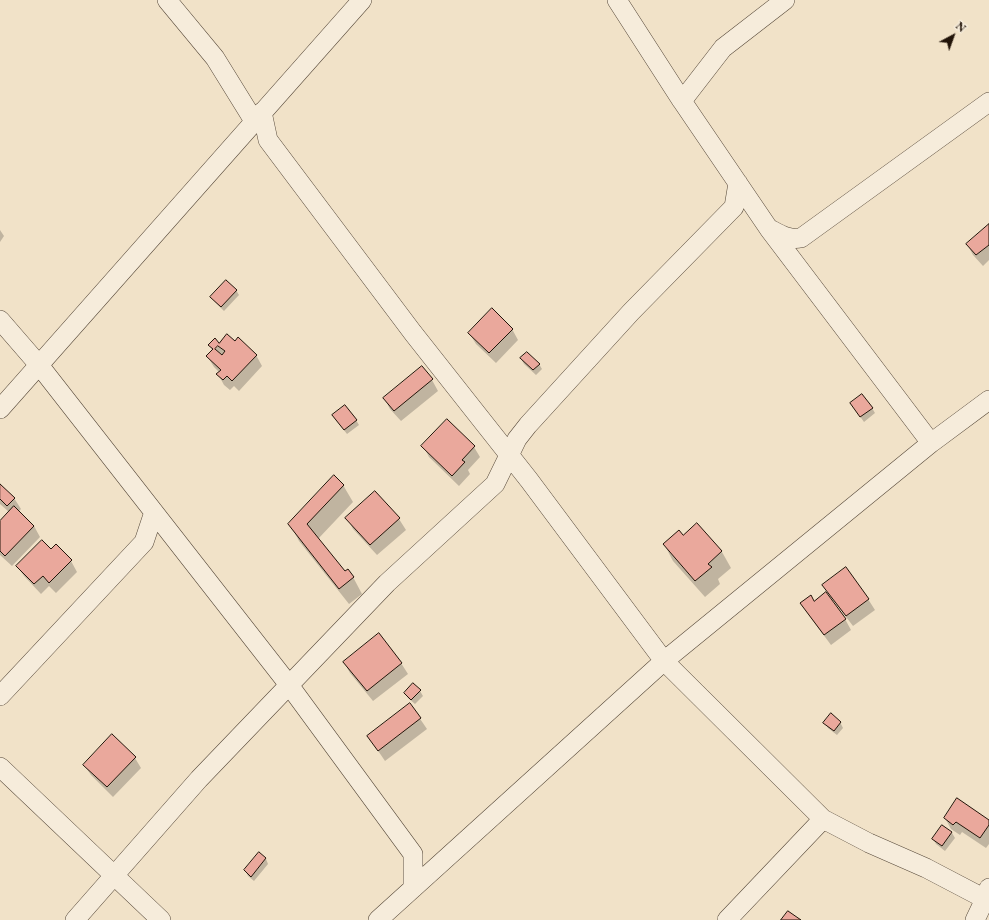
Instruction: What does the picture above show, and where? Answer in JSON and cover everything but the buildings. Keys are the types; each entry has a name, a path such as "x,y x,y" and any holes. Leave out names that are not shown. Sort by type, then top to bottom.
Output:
{"street":[{"path":"167,0 215,58 258,117 268,140 413,333 529,480 664,661 823,819 869,843 988,896 975,920"},
{"path":"0,408 362,0"},
{"path":"617,0 682,101 769,229 931,443"},
{"path":"682,101 723,48 785,0"},
{"path":"769,229 786,238 801,238 989,102"},
{"path":"241,136 268,140"},
{"path":"75,920 199,779 387,583 495,484 517,439 528,425 631,312 734,207 738,183"},
{"path":"734,207 754,206"},
{"path":"0,320 39,365 289,685 413,854 413,888"},
{"path":"378,920 664,661 931,443 989,400"},
{"path":"495,484 529,480"},
{"path":"0,696 144,542 154,512"},
{"path":"144,542 174,539"},
{"path":"0,767 161,920"},
{"path":"728,920 823,819"},
{"path":"413,854 448,855"}]}
